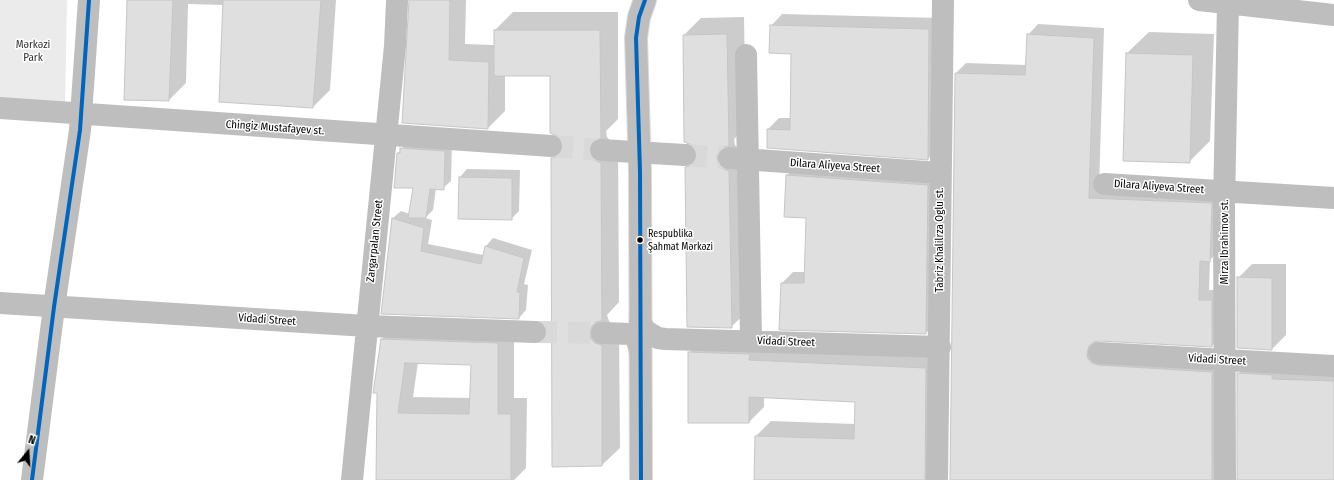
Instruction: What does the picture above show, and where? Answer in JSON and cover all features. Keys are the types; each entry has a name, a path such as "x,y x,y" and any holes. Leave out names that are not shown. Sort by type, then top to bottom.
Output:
{"street":[{"path":"32,480 54,306 81,115 89,0"},
{"path":"641,480 639,152 636,38 639,16 645,0"},
{"name":"Tabriz Khalilrza Oglu st.","path":"937,480 940,347 940,173 943,0"},
{"path":"1199,0 1334,15"},
{"name":"Zargarpalan Street","path":"352,480 386,135 397,2"},
{"name":"Mirza Ibrahimov st.","path":"1225,480 1225,192 1228,4"},
{"path":"746,55 738,159 751,340"},
{"name":"Chingiz Mustafayev st.","path":"0,108 81,115 550,146"},
{"path":"601,150 684,155"},
{"name":"Dilara Aliyeva Street","path":"738,159 940,173"},
{"name":"Dilara Aliyeva Street","path":"1104,184 1334,198"},
{"name":"Vidadi Street","path":"0,303 367,326 535,332"},
{"name":"Vidadi Street","path":"640,322 646,331 658,338 940,347"},
{"path":"602,333 632,334 637,340 640,351"},
{"name":"Vidadi Street","path":"1099,353 1334,366"}],"green space":[{"name":"Mərkəzi Park","path":"0,0 67,0 65,108 0,103"}],"building":[{"path":"127,0 173,0 169,101 124,100"},
{"path":"223,0 321,0 313,108 219,102"},
{"path":"409,0 450,0 449,60 489,62 488,129 402,123"},
{"path":"770,25 929,29 928,160 767,148 767,129 790,130 791,54 769,53"},
{"path":"494,30 600,30 601,138 591,143 589,150 590,155 594,160 601,163 602,321 596,322 592,326 590,333 591,339 595,343 602,345 602,466 552,467 551,158 557,157 561,153 563,146 562,140 558,136 550,133 550,76 494,76"},
{"path":"727,34 729,146 723,147 719,151 717,158 718,163 722,168 729,171 732,328 687,327 685,167 690,166 695,162 697,155 696,150 692,145 684,142 683,35"},
{"path":"1027,34 1094,38 1089,198 1212,203 1210,262 1200,261 1199,300 1212,300 1212,347 1100,341 1094,342 1089,346 1087,353 1088,359 1092,363 1098,365 1212,372 1212,480 950,480 955,73 1025,75"},
{"path":"1126,53 1193,55 1190,163 1123,161"},
{"path":"400,148 445,151 444,190 430,189 426,218 408,218 413,188 394,188 397,153 400,153"},
{"path":"786,175 928,185 926,334 779,330 781,283 804,283 806,218 784,217"},
{"path":"459,177 512,178 512,220 458,219"},
{"path":"392,218 424,228 421,251 481,264 485,246 524,258 517,292 520,292 519,319 381,314"},
{"path":"1237,277 1272,278 1272,350 1237,348"},
{"path":"381,339 498,343 498,414 511,414 511,480 376,480 377,393 373,393","holes":["405,363 471,365 469,414 398,413"]},
{"path":"688,352 750,354 749,360 926,368 925,480 754,480 755,436 854,439 855,402 749,397 749,423 688,423"},
{"path":"1237,373 1272,375 1272,379 1334,381 1334,480 1237,480"}],"tunnel":[{"path":"551,146 601,150"},
{"path":"685,155 729,158"},
{"path":"535,332 602,333"}],"transit line":[{"path":"32,480 54,307 80,130 89,0"},
{"path":"641,480 640,172 636,38 639,17 645,0"}],"place":[{"name":"Respublika Şahmat Mərkəzi","path":"640,240"}]}
